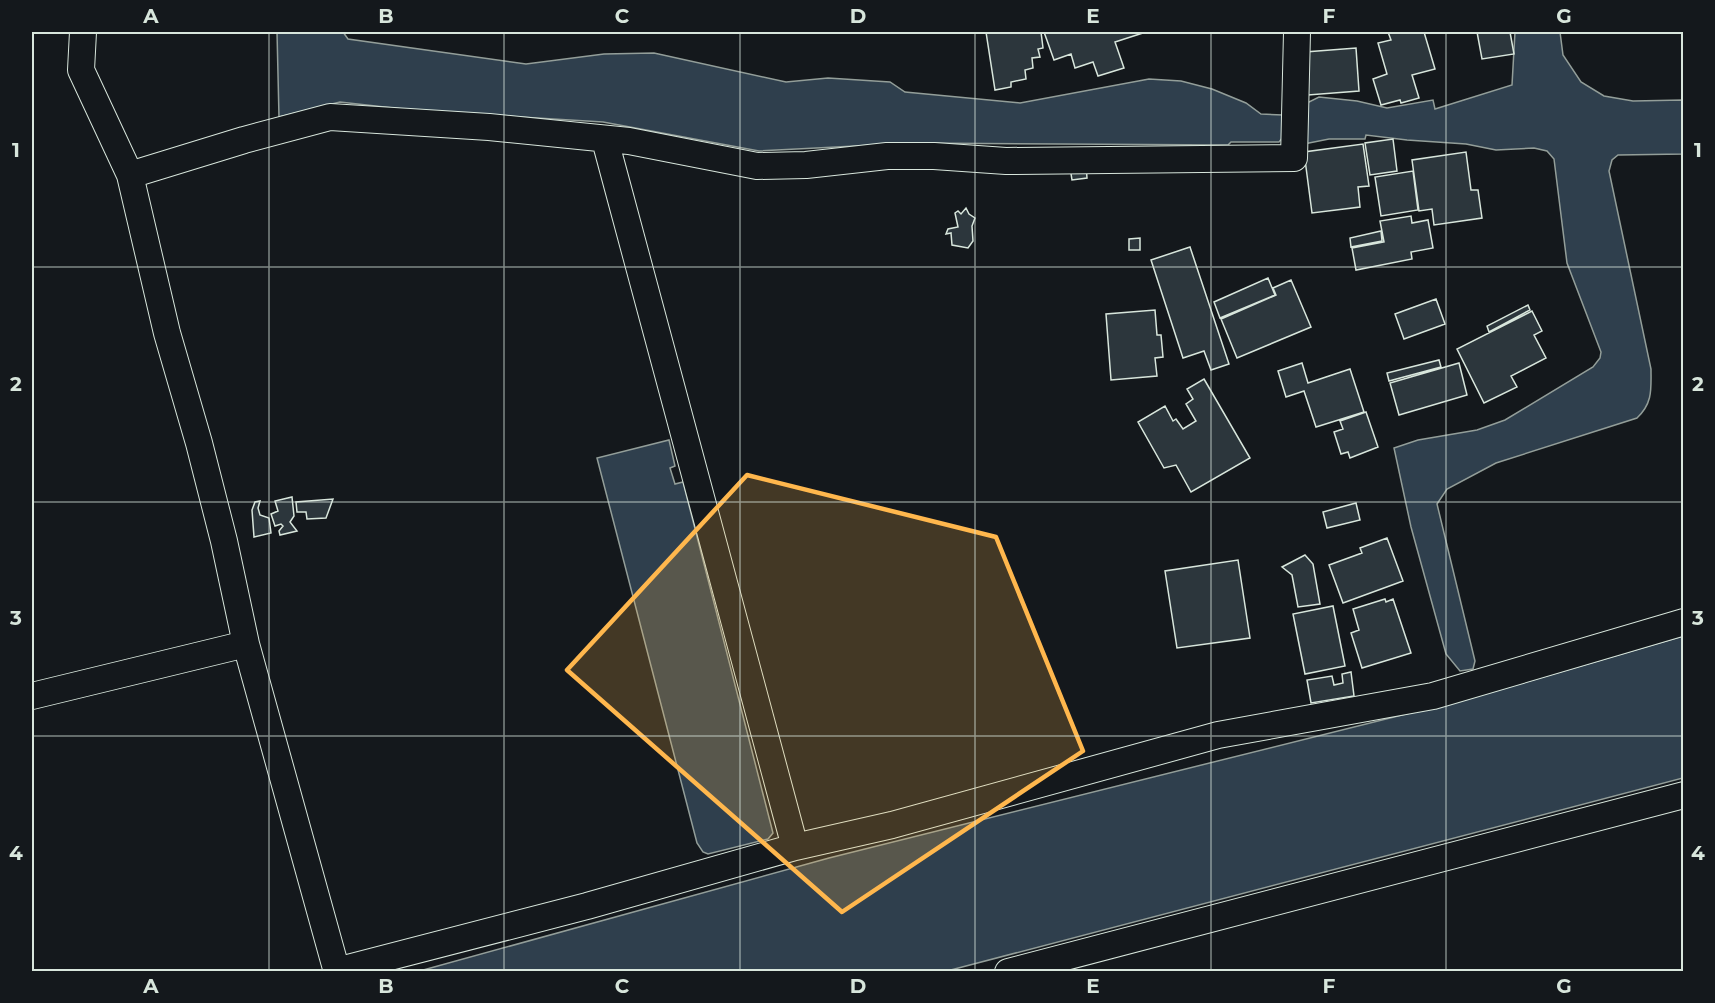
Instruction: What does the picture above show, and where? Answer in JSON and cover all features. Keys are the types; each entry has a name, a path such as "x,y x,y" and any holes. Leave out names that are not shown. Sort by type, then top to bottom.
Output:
{"street":[{"path":"83,32 81,70 130,175 167,333 224,541 246,644 337,971 587,906 795,847 892,825 1218,735 1433,696 1683,622"},
{"path":"130,175 244,140 330,117 489,127 629,141 757,166 806,165 887,156 934,156 1006,162 1294,158 1297,32"},
{"path":"605,140 795,847"},
{"path":"32,696 246,644"},
{"path":"1008,972 1683,795"}],"highlighted area":[{"path":"747,475 996,537 1083,751 842,912 567,670"}],"water":[{"path":"277,32 343,32 348,39 526,64 604,54 654,53 786,82 828,78 890,82 905,92 1020,103 1149,79 1181,81 1212,89 1246,103 1261,114 1283,115 1319,97 1357,101 1387,108 1433,100 1435,109 1512,85 1515,32 1560,32 1563,55 1581,82 1604,96 1633,101 1683,100 1683,154 1618,155 1612,160 1609,171 1651,369 1651,389 1648,401 1637,418 1496,463 1447,489 1437,504 1475,661 1473,669 1460,671 1446,654 1411,527 1394,448 1418,440 1477,430 1505,420 1593,367 1600,358 1601,352 1567,263 1554,159 1547,151 1534,148 1496,150 1466,144 1366,135 1365,139 1329,139 1304,144 1284,136 1279,142 1231,142 1228,145 915,143 759,151 603,122 420,111 340,102 279,117"},
{"path":"669,440 675,466 670,468 675,484 683,482 773,833 768,839 708,854 703,852 697,843 597,458"},
{"path":"1683,636 1683,778 947,971 416,972 829,858 1474,697"}],"building":[{"path":"986,32 1041,32 1043,48 1038,49 1040,57 1032,58 1033,68 1025,70 1026,79 1011,82 1011,87 995,90"},
{"path":"1044,32 1146,32 1115,42 1124,68 1098,76 1093,62 1075,68 1071,54 1054,60"},
{"path":"1388,32 1424,32 1435,69 1412,75 1419,98 1381,105 1373,79 1387,74 1378,43 1391,40"},
{"path":"1477,32 1510,32 1514,54 1482,59"},
{"path":"1356,48 1359,91 1308,95 1305,52"},
{"path":"1393,139 1397,171 1370,175 1365,143"},
{"path":"1363,144 1369,186 1358,187 1360,207 1312,213 1304,152"},
{"path":"1466,152 1471,190 1478,190 1482,218 1434,225 1432,209 1419,211 1412,160"},
{"path":"1086,165 1087,178 1072,180 1070,167"},
{"path":"1413,171 1418,210 1381,216 1375,177"},
{"path":"966,208 975,218 972,226 973,241 968,248 952,245 951,233 946,234 948,229 958,227 955,213 958,211 961,214"},
{"path":"1411,216 1412,223 1428,220 1433,248 1411,252 1412,259 1356,270 1352,248 1384,242 1380,221"},
{"path":"1381,231 1382,241 1351,247 1350,238"},
{"path":"1140,238 1140,250 1129,250 1129,239"},
{"path":"1190,247 1229,364 1211,370 1204,351 1183,358 1151,260"},
{"path":"1268,278 1275,295 1220,318 1214,302"},
{"path":"1291,280 1311,327 1237,358 1221,319 1276,295 1273,288"},
{"path":"1436,299 1445,324 1404,339 1395,314"},
{"path":"1528,305 1530,310 1489,332 1487,326"},
{"path":"1155,310 1157,335 1161,335 1163,357 1155,358 1157,376 1111,380 1106,314"},
{"path":"1532,311 1542,331 1534,335 1546,358 1511,376 1517,387 1484,403 1457,349"},
{"path":"1439,360 1441,367 1389,381 1387,373"},
{"path":"1302,363 1308,383 1350,369 1364,412 1316,427 1304,391 1286,397 1278,371"},
{"path":"1459,363 1467,395 1399,415 1390,383"},
{"path":"1204,379 1250,458 1191,492 1176,465 1164,468 1138,422 1165,406 1173,421 1176,419 1183,429 1196,421 1186,404 1193,399 1187,389"},
{"path":"1366,412 1378,447 1350,458 1348,452 1341,454 1334,432 1343,429 1340,421"},
{"path":"292,497 294,516 290,522 297,531 280,535 279,531 283,526 281,524 275,526 271,514 278,511 275,501"},
{"path":"333,499 326,518 307,519 306,512 297,512 296,502"},
{"path":"260,501 258,508 260,515 269,518 271,533 254,537 252,510 255,502"},
{"path":"1356,503 1360,520 1327,528 1323,512"},
{"path":"1387,538 1403,581 1343,603 1329,565 1362,553 1360,548"},
{"path":"1305,555 1313,564 1320,604 1298,607 1292,575 1282,567"},
{"path":"1238,560 1250,638 1177,648 1165,571"},
{"path":"1385,599 1386,602 1393,599 1411,653 1362,668 1351,633 1359,630 1353,609"},
{"path":"1333,606 1345,666 1305,674 1293,614"},
{"path":"1351,672 1354,696 1311,703 1307,680 1332,676 1334,685 1343,683 1342,674"}]}
